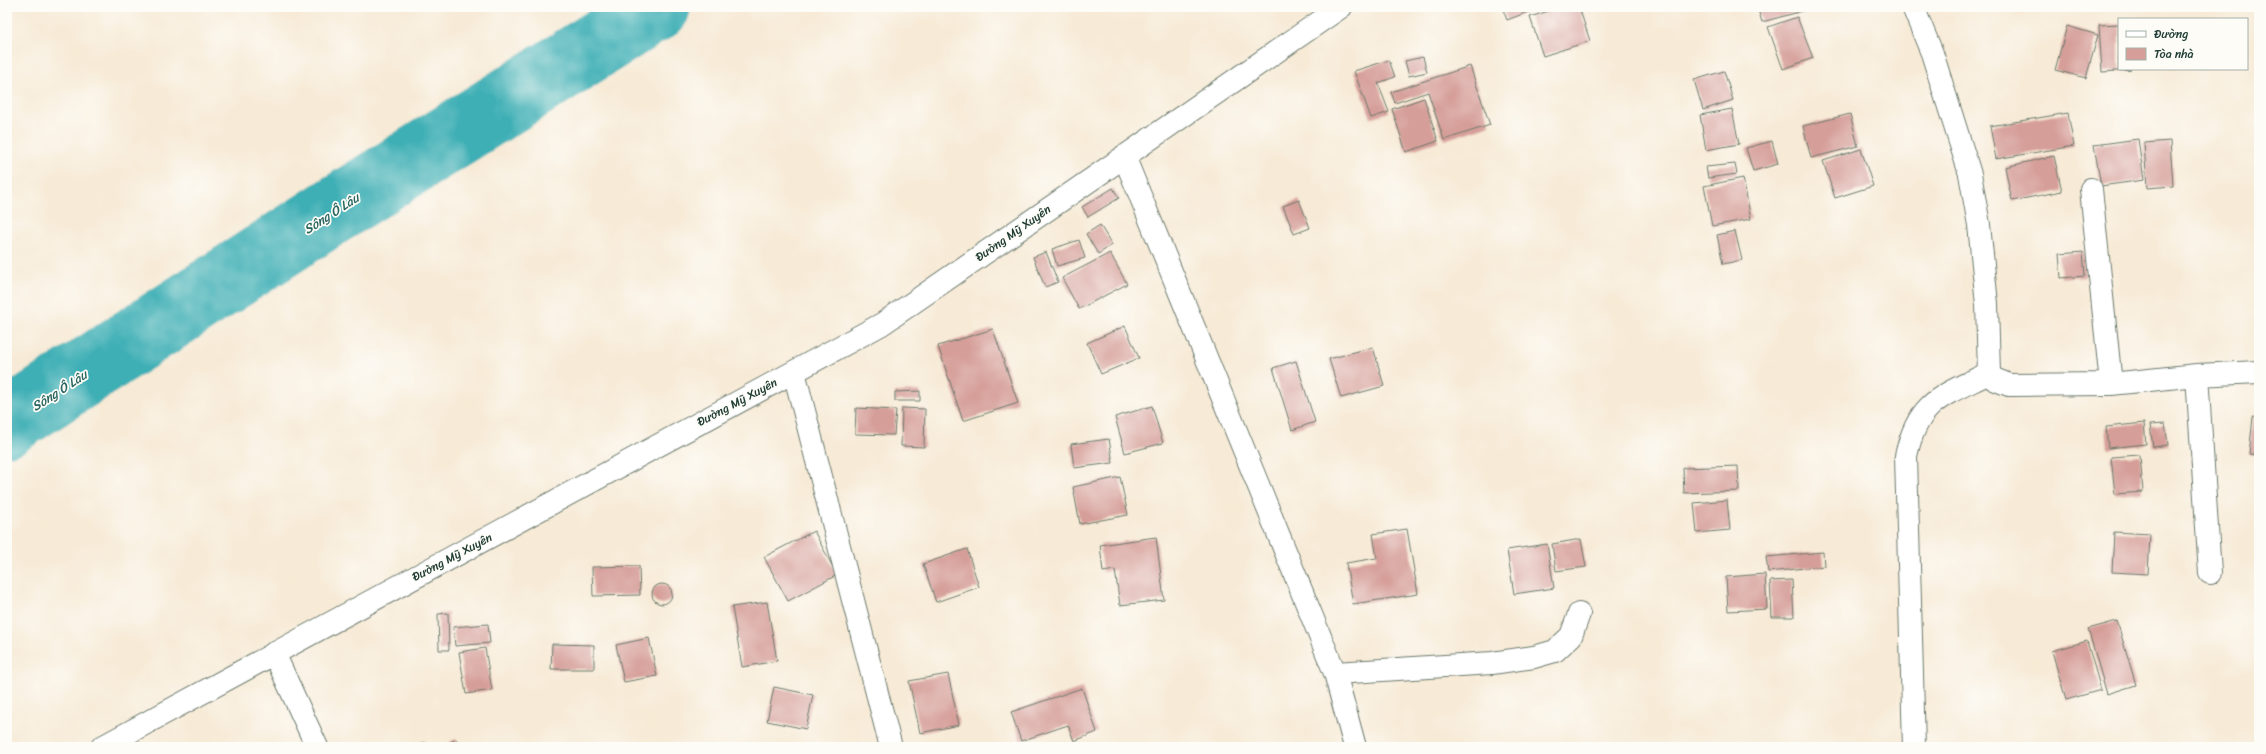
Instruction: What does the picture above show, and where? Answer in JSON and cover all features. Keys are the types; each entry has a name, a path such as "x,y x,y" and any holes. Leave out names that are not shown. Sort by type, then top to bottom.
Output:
{"street":[{"name":"Đường Mỹ Xuyên","path":"102,747 882,324 1341,7"},
{"path":"1913,7 1932,53 1970,174 1979,225 1987,304 1989,373 1994,379 2009,385 2111,384 2259,372"},
{"path":"1124,156 1335,673 1354,747"},
{"path":"2091,189 2111,384"},
{"path":"794,372 891,747"},
{"path":"1914,747 1906,456 1911,435 1919,418 1928,406 1941,397 1989,373"},
{"path":"2197,376 2210,573"},
{"path":"1335,673 1492,663 1534,657 1555,651 1571,636 1579,614"},
{"path":"274,653 317,747"}],"building":[{"path":"1502,7 1541,7 1507,20"},
{"path":"1561,7 1579,7 1590,41 1543,56 1530,17"},
{"path":"1757,7 1809,7 1810,9 1762,22"},
{"path":"1797,17 1813,58 1783,69 1768,27"},
{"path":"2118,24 2118,70 2131,70 2102,72 2099,25"},
{"path":"2067,26 2098,35 2086,78 2055,70"},
{"path":"1423,57 1427,72 1409,76 1405,61"},
{"path":"1389,60 1395,77 1378,83 1389,112 1371,118 1354,71"},
{"path":"1470,66 1490,125 1444,140 1428,92 1395,103 1391,92"},
{"path":"1724,71 1733,100 1703,110 1694,80"},
{"path":"1424,98 1438,141 1406,152 1392,109"},
{"path":"1732,109 1739,144 1706,150 1700,115"},
{"path":"2068,113 2074,146 1996,159 1990,126"},
{"path":"1850,114 1858,146 1811,158 1803,126"},
{"path":"2138,139 2144,180 2101,186 2094,145"},
{"path":"1772,141 1778,164 1753,171 1746,148"},
{"path":"2170,141 2173,186 2147,188 2144,143"},
{"path":"1861,149 1873,186 1835,198 1823,161"},
{"path":"2054,156 2062,191 2012,201 2005,167"},
{"path":"1735,164 1737,174 1708,178 1706,167"},
{"path":"1743,178 1751,219 1712,226 1704,186"},
{"path":"1113,188 1119,198 1088,217 1082,207"},
{"path":"1299,200 1310,228 1294,234 1283,206"},
{"path":"1100,225 1112,245 1098,254 1086,234"},
{"path":"1735,231 1742,260 1723,264 1717,235"},
{"path":"1079,240 1085,258 1057,266 1052,249"},
{"path":"1046,252 1058,282 1045,287 1033,257"},
{"path":"2083,252 2085,276 2061,278 2059,254"},
{"path":"1110,253 1127,284 1079,309 1062,278"},
{"path":"1125,326 1139,358 1101,374 1087,343"},
{"path":"993,329 1018,403 963,421 938,346"},
{"path":"1373,347 1384,386 1341,398 1329,359"},
{"path":"1296,361 1315,422 1292,430 1273,368"},
{"path":"920,391 920,401 895,401 895,392"},
{"path":"1152,406 1163,443 1125,453 1115,417"},
{"path":"856,408 896,410 894,435 855,434"},
{"path":"902,408 925,409 924,447 901,446"},
{"path":"2253,417 2259,418 2259,455 2249,454"},
{"path":"2144,423 2146,444 2108,448 2106,427"},
{"path":"2165,424 2168,445 2153,447 2150,425"},
{"path":"1109,439 1113,463 1074,468 1071,444"},
{"path":"2140,455 2143,492 2115,494 2111,457"},
{"path":"1738,466 1739,491 1684,493 1683,468"},
{"path":"1120,477 1128,515 1080,524 1073,487"},
{"path":"1727,500 1730,530 1697,533 1694,503"},
{"path":"1407,529 1418,594 1353,604 1346,563 1377,558 1373,534"},
{"path":"814,531 837,575 788,601 764,557"},
{"path":"2114,532 2150,534 2148,574 2112,572"},
{"path":"1156,537 1164,600 1120,605 1115,570 1103,572 1100,545"},
{"path":"1581,539 1586,567 1556,571 1552,544"},
{"path":"1547,544 1554,588 1514,594 1507,550"},
{"path":"967,549 979,587 936,602 923,564"},
{"path":"1823,552 1824,566 1768,572 1766,557"},
{"path":"639,566 640,595 593,596 592,567"},
{"path":"1765,574 1767,609 1728,611 1726,577"},
{"path":"1792,580 1794,617 1772,617 1770,581"},
{"path":"658,584 666,584 672,590 672,598 666,604 658,604 652,598 652,590"},
{"path":"767,602 777,661 742,667 732,607"},
{"path":"448,613 449,650 439,650 438,614"},
{"path":"2117,621 2136,685 2107,694 2088,629"},
{"path":"488,624 490,643 455,646 453,627"},
{"path":"649,638 657,676 624,682 616,645"},
{"path":"2087,641 2101,690 2066,700 2052,651"},
{"path":"552,644 594,645 594,669 551,669"},
{"path":"485,648 492,690 466,694 459,652"},
{"path":"948,674 959,725 920,733 909,681"},
{"path":"774,687 813,695 806,729 767,721"},
{"path":"1082,688 1097,732 1074,741 1068,725 1021,741 1011,712"},
{"path":"456,739 460,747 441,747"},
{"path":"425,742 427,747 415,747"}],"waterway":[{"name":"Sông Ô Lâu","path":"7,423 330,213 657,7"}]}
